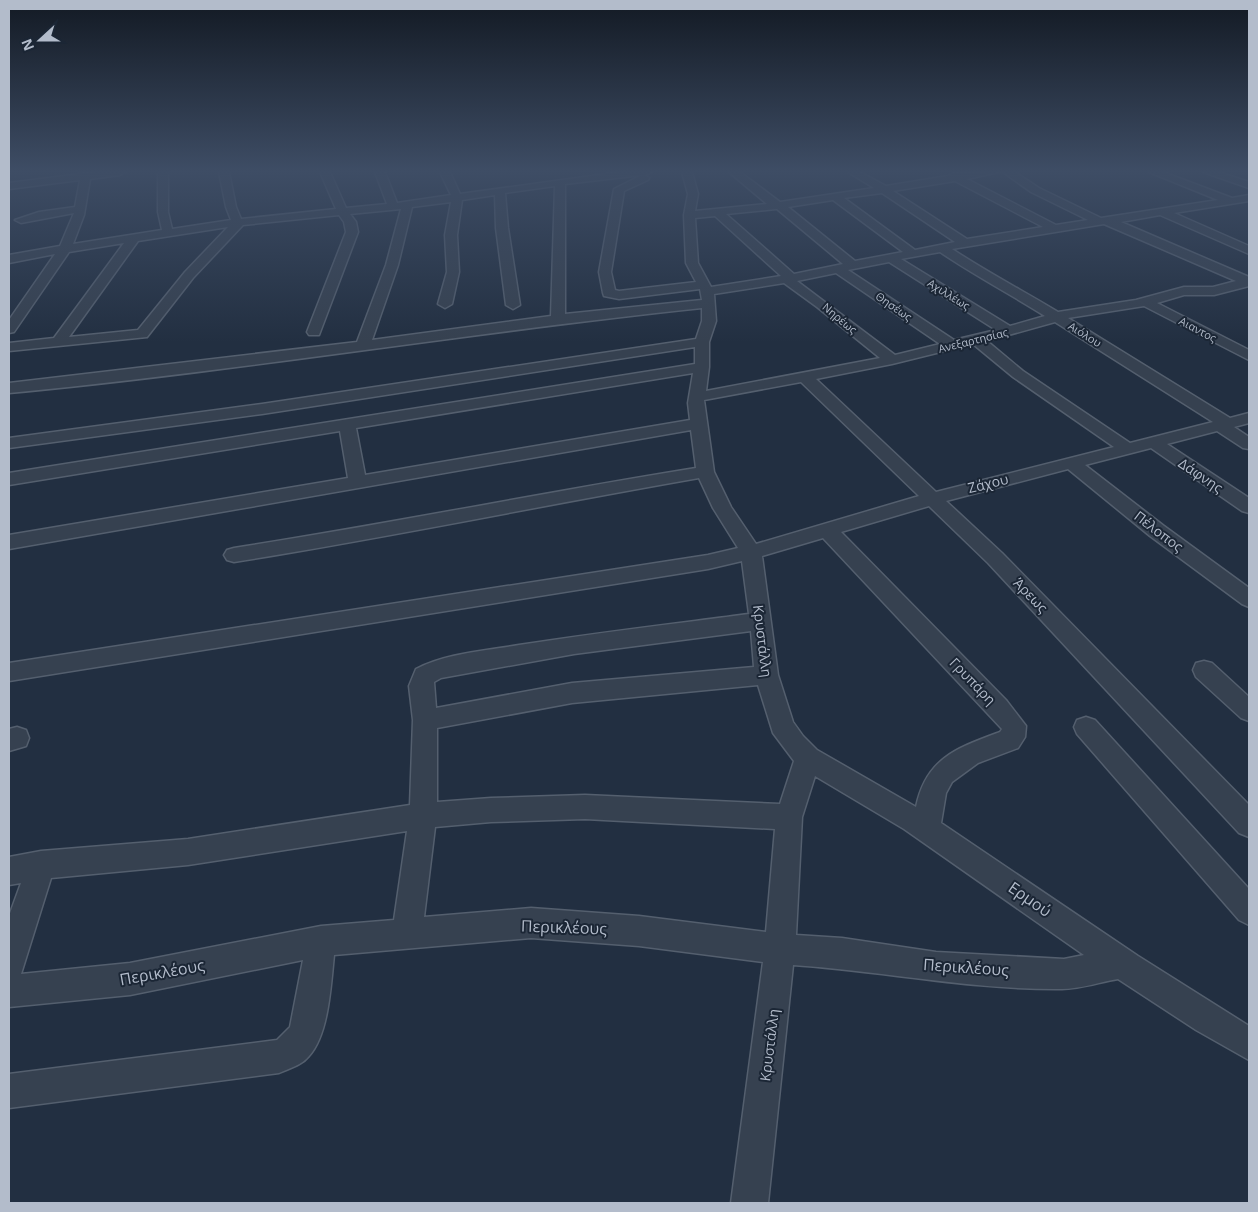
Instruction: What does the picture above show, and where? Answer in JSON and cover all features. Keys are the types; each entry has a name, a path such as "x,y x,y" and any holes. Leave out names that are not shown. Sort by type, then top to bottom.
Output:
{"street":[{"path":"9,329 65,249 73,229"},
{"path":"167,229 168,234"},
{"path":"9,259 206,229"},
{"path":"9,347 142,334 189,275 234,229"},
{"path":"314,332 352,232 351,229"},
{"path":"363,346 392,264 401,229"},
{"path":"445,304 454,272 451,229"},
{"path":"502,229 513,305"},
{"path":"558,319 560,229"},
{"path":"613,229 606,272 608,291 619,295 706,293"},
{"path":"691,229 692,263 706,293"},
{"name":"Νηρέως","path":"734,229 788,279 892,360"},
{"path":"806,229 852,265"},
{"path":"879,229 912,253"},
{"path":"942,229 964,243"},
{"path":"9,388 363,346 558,319 788,279 941,247 1055,229"},
{"path":"1123,229 1249,282"},
{"path":"1200,229 1249,250"},
{"path":"59,341 133,239"},
{"name":"Αιόλου","path":"941,247 986,277 1000,282 1057,317 1224,425 1249,444"},
{"name":"Αχιλλέως","path":"889,257 1008,331"},
{"name":"Θησέως","path":"837,268 951,345"},
{"name":"Ανεξαρτησίας","path":"697,398 892,360 1057,317 1146,302 1184,292 1214,291 1249,282"},
{"name":"Κρυστάλλη","path":"706,293 709,321 702,342 702,367 697,398 698,424 705,472 722,508 751,552 761,621 766,675 782,726 794,744 808,758 789,817 780,949 749,1203"},
{"name":"Αιαντος","path":"1146,302 1249,356"},
{"path":"976,339 1018,374 1127,448"},
{"path":"9,443 262,409 702,342"},
{"path":"9,479 117,463 237,440 702,367"},
{"name":"Άρεως","path":"804,376 934,498 1056,620 1249,824"},
{"name":"Ζάχου","path":"9,672 708,562 751,552 934,498 1249,418"},
{"path":"347,423 358,483"},
{"path":"9,542 698,424"},
{"name":"Δάφνης","path":"1153,442 1249,508"},
{"name":"Πέλοπος","path":"1070,462 1157,530 1249,598"},
{"path":"234,555 380,532 532,501 705,472"},
{"name":"Γρυπάρη","path":"827,530 1014,726 1013,737 1009,740 967,756 951,767 937,784 926,829"},
{"path":"407,934 423,816 425,720 421,681 429,673 465,663 574,645 761,621"},
{"path":"1204,670 1249,711"},
{"path":"425,720 572,693 766,675"},
{"path":"1086,727 1249,910"},
{"name":"Ερμού","path":"808,758 926,829 1120,963 1188,1008 1249,1044"},
{"path":"9,871 41,865 188,852 423,816 491,810 585,807 672,813 789,817"},
{"path":"9,966 13,935 41,865"},
{"name":"Περικλέους","path":"9,991 130,979 321,941 531,923 639,931 780,949 842,953 936,967 1064,974 1120,963"},
{"path":"9,1092 279,1056 288,1053 297,1046 306,1028 321,941"}]}
